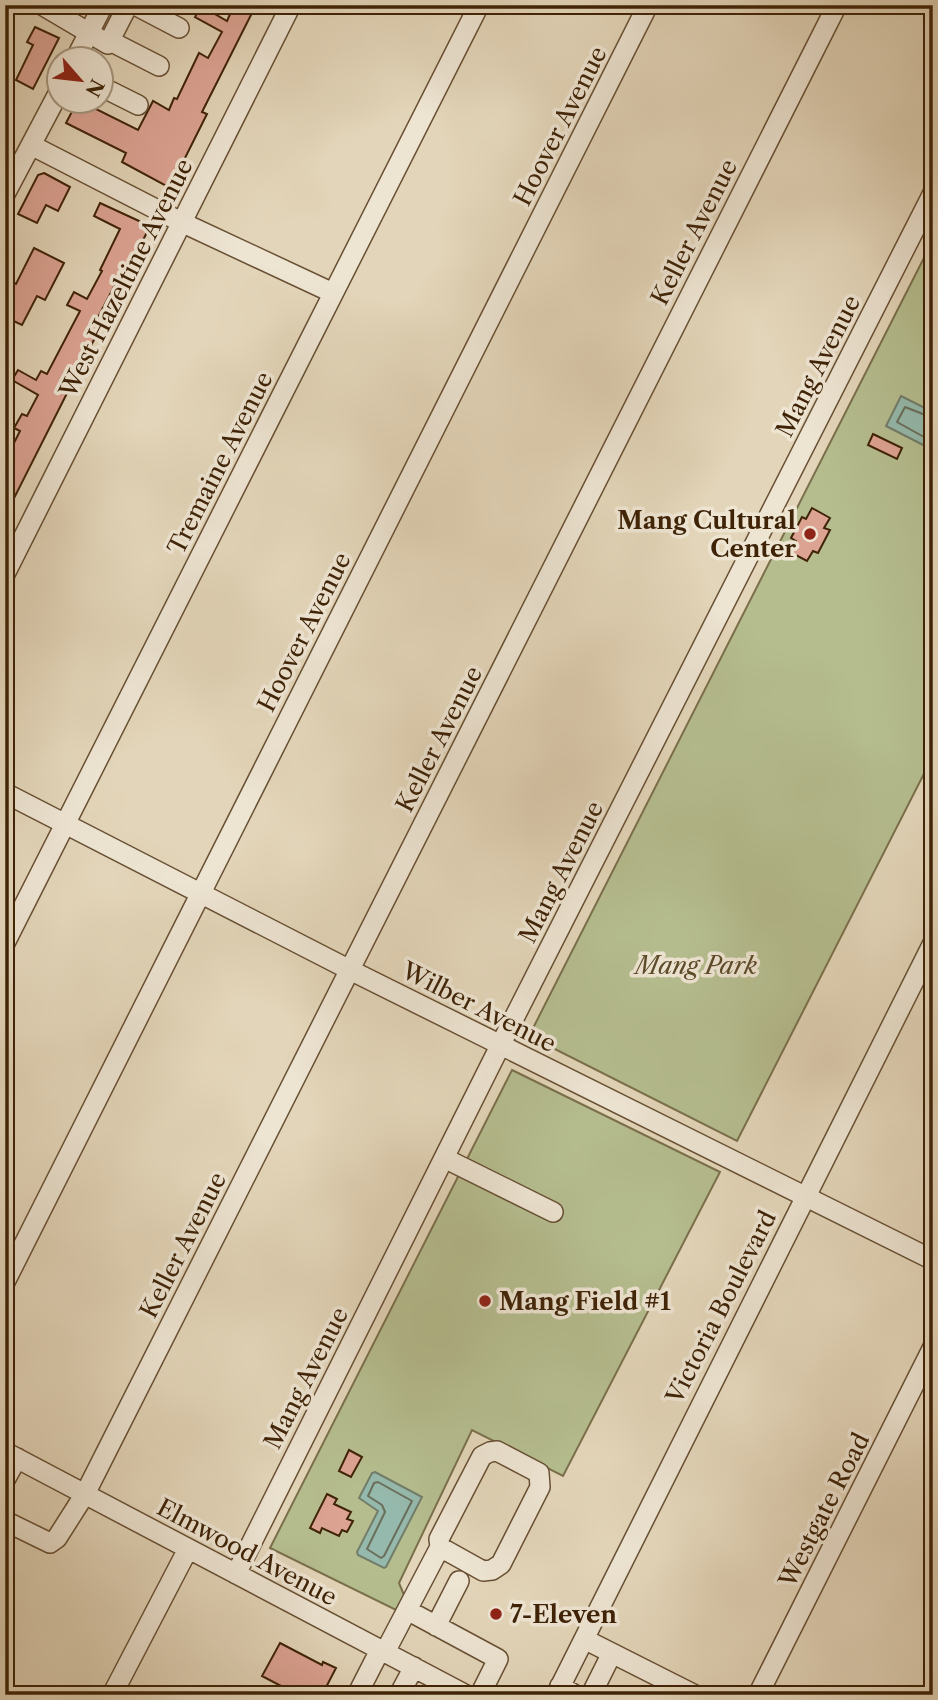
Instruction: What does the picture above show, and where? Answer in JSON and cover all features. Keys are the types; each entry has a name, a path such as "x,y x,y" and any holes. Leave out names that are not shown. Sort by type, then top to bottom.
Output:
{"street":[{"path":"43,5 108,44 128,5"},
{"path":"83,46 103,5"},
{"path":"135,5 179,28"},
{"name":"West Hazeltine Avenue","path":"5,574 291,5"},
{"name":"Tremaine Avenue","path":"5,943 478,5"},
{"name":"Hoover Avenue","path":"5,1282 648,5"},
{"name":"Keller Avenue","path":"5,1521 50,1543 57,1538 85,1494 837,5"},
{"path":"110,41 159,66"},
{"path":"116,94 138,105"},
{"path":"5,194 46,116"},
{"path":"31,145 181,222 333,293"},
{"name":"Mang Avenue","path":"236,1574 500,1045 933,193"},
{"name":"Wilber Avenue","path":"5,793 350,970 933,1260"},
{"name":"Victoria Boulevard","path":"564,1692 584,1639 933,943"},
{"path":"444,1158 553,1212"},
{"name":"Westgate Road","path":"758,1695 933,1347"},
{"path":"359,1694 440,1548 439,1539 482,1456 497,1451 539,1473 540,1487 501,1564 492,1570 483,1571 440,1548"},
{"path":"5,1480 11,1455"},
{"name":"Elmwood Avenue","path":"11,1455 414,1667 457,1693"},
{"path":"112,1695 188,1549"},
{"path":"436,1626 459,1581"},
{"path":"407,1610 498,1659 480,1695"},
{"path":"584,1639 695,1695"},
{"path":"591,1695 612,1653"},
{"path":"402,1694 414,1667"}],"green space":[{"name":"Mang Park","path":"933,240 933,756 737,1141 529,1036"},
{"path":"512,1070 720,1172 563,1476 472,1430 399,1583 404,1595 396,1610 270,1548"}],"water":[{"path":"901,396 933,412 933,450 886,426"},
{"path":"375,1472 422,1497 384,1568 357,1552 378,1511 359,1498"}],"building":[{"path":"234,5 256,5 202,112 207,114 170,188 122,162 126,153 66,123 70,116 110,116 138,130 153,101 169,110 199,53 208,58 222,32 195,17 201,6 227,21"},
{"path":"35,27 59,38 55,46 46,46 46,64 33,89 16,80 33,45 27,42"},
{"path":"44,173 70,187 58,211 46,205 37,223 18,214 38,175"},
{"path":"100,203 150,226 123,281 118,279 96,321 102,324 5,516 5,461 20,431 14,428 22,414 27,416 38,395 12,380 18,370 36,380 41,371 47,374 80,311 67,305 74,292 87,299 102,271 100,270 120,229 94,216"},
{"path":"34,248 64,263 45,300 37,296 22,325 5,317 5,278 16,284"},
{"path":"873,434 902,448 897,459 868,445"},
{"name":"Mang Cultural Center","path":"812,508 830,518 824,528 830,530 818,553 813,551 807,561 790,552 796,541 791,538 802,517 806,519"},
{"path":"349,1450 362,1457 351,1477 339,1471"},
{"path":"327,1494 337,1499 334,1504 351,1512 347,1519 353,1521 347,1532 342,1530 339,1536 322,1528 320,1533 310,1528"},
{"path":"280,1643 322,1665 323,1662 336,1668 322,1695 298,1695 262,1676"}],"place":[{"name":"Mang Cultural Center","path":"810,534"},
{"name":"Mang Field #1","path":"485,1301"},
{"name":"7-Eleven","path":"496,1614"}]}
